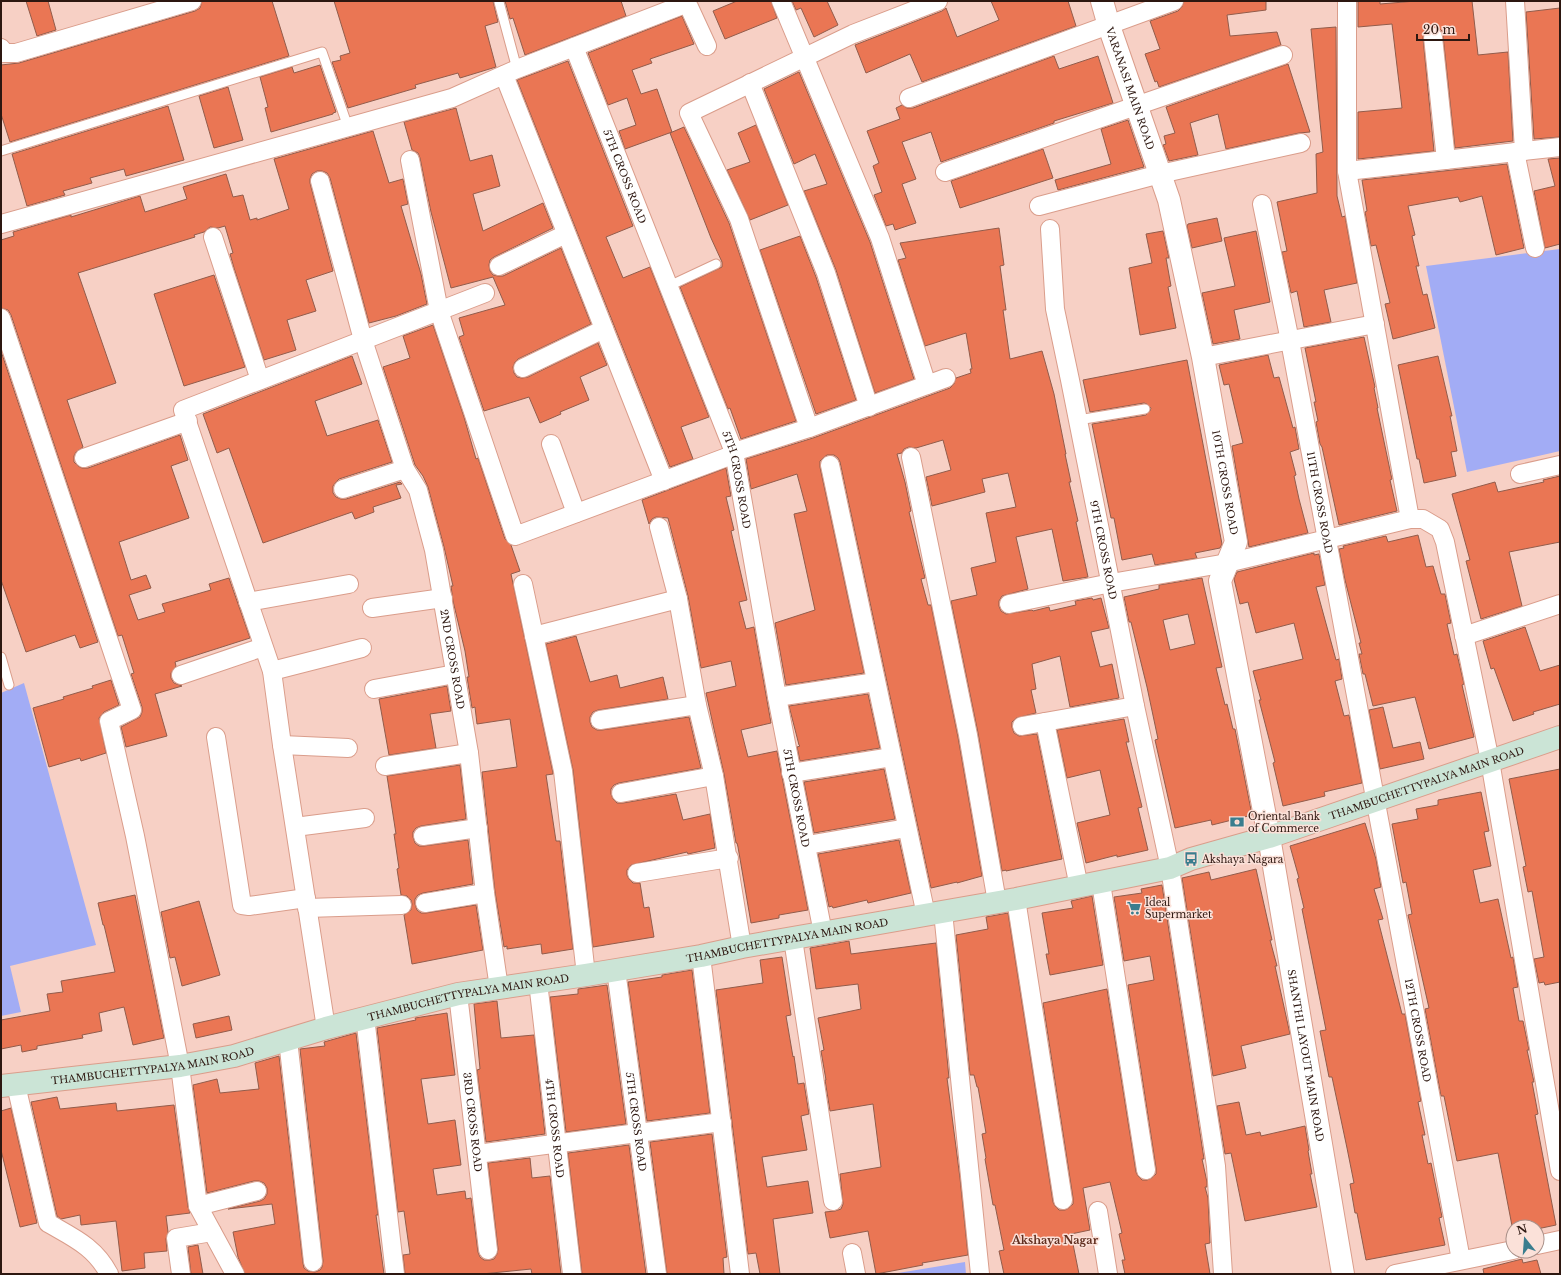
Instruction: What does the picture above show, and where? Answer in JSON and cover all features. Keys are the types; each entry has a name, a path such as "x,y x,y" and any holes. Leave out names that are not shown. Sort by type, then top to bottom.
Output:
{"main road":[{"name":"THAMBUCHETTYPALYA MAIN ROAD","path":"8,1086 180,1066 234,1056 365,1017 458,994 701,956 742,947 1006,901 1170,868 1191,859 1269,837 1560,737"}],"street":[{"path":"1,48 4,53 16,53 192,1"},
{"path":"780,1 880,238 927,385"},
{"path":"809,428 739,219 689,112 853,34 938,1"},
{"name":"VARANASI MAIN ROAD","path":"1102,1 1109,26 1160,174"},
{"path":"909,98 1174,1"},
{"path":"1347,1 1347,171 1410,519"},
{"path":"1515,1 1520,151 1535,248"},
{"path":"1,224 452,98 510,72 685,4 689,7 707,46"},
{"path":"1432,37 1446,160"},
{"name":"5TH CROSS ROAD","path":"574,47 734,452 791,773 824,933"},
{"path":"945,172 1283,55"},
{"path":"510,72 566,234 664,481"},
{"path":"750,83 826,274 869,406"},
{"path":"1039,206 1160,174 1301,143"},
{"path":"1347,171 1560,147"},
{"path":"410,160 439,311 515,536 727,457 734,452 809,428 946,378"},
{"name":"10TH CROSS ROAD","path":"1160,174 1173,213 1202,357 1236,542 1220,581 1269,837"},
{"name":"2ND CROSS ROAD","path":"320,182 363,340 405,469 418,490 434,550 468,753 485,893 499,988"},
{"name":"11TH CROSS ROAD","path":"1262,204 1290,341 1376,800"},
{"name":"9TH CROSS ROAD","path":"1050,229 1055,309 1135,706 1170,868 1216,1166 1223,1274"},
{"path":"499,266 566,234"},
{"path":"213,237 260,380"},
{"path":"326,1028 272,671 184,410 485,293"},
{"path":"1,318 132,710 110,721 180,1066 198,1206 235,1274"},
{"path":"1202,357 1375,324"},
{"path":"523,368 604,329"},
{"path":"84,458 188,421"},
{"path":"551,444 576,513"},
{"path":"911,457 968,735 1006,901 1063,1200"},
{"path":"830,465 907,828 934,914 980,1274"},
{"path":"1520,474 1560,465"},
{"path":"343,489 405,469"},
{"path":"1009,604 1111,583 1227,564 1410,519 1423,519 1440,529 1445,542 1490,761 1560,1172"},
{"path":"659,527 678,599 697,705 714,776 729,858 742,947"},
{"path":"248,602 349,584"},
{"path":"523,584 563,771 586,975"},
{"path":"372,608 443,598"},
{"path":"534,636 678,599"},
{"path":"1464,636 1560,604"},
{"path":"181,675 263,648"},
{"path":"272,671 362,648"},
{"path":"374,689 455,674"},
{"path":"777,697 876,682"},
{"path":"600,720 697,705"},
{"path":"1022,726 1135,706"},
{"path":"1045,722 1079,887"},
{"path":"216,737 242,905 249,906 307,903 402,904"},
{"path":"282,745 348,748"},
{"path":"385,766 468,753"},
{"path":"791,773 892,757"},
{"path":"621,793 714,776"},
{"name":"12TH CROSS ROAD","path":"1376,800 1461,1260"},
{"path":"295,827 365,818"},
{"path":"423,836 478,828"},
{"path":"807,845 907,828"},
{"name":"SHANTHI LAYOUT MAIN ROAD","path":"1269,837 1343,1274"},
{"path":"637,873 729,858"},
{"path":"1101,883 1146,1170"},
{"path":"424,903 485,893"},
{"path":"793,939 833,1201"},
{"path":"701,956 740,1274"},
{"name":"5TH CROSS ROAD","path":"616,970 657,1274"},
{"name":"4TH CROSS ROAD","path":"538,982 572,1274"},
{"name":"3RD CROSS ROAD","path":"458,994 488,1250"},
{"path":"365,1017 395,1274"},
{"path":"288,1040 313,1262"},
{"path":"8,1086 48,1223 86,1244 104,1264 109,1274"},
{"path":"477,1154 722,1122"},
{"path":"198,1206 257,1191"},
{"path":"1098,1210 1108,1274"},
{"path":"179,1274 176,1238 212,1232"},
{"path":"1545,1243 1560,1240"},
{"path":"1395,1274 1505,1252"},
{"path":"852,1253 856,1274"}],"lane":[{"path":"500,2 510,72"},
{"path":"1,150 322,52 348,127"},
{"path":"669,286 716,264"},
{"path":"1078,420 1145,410"},
{"path":"1,657 10,685"}],"shaded area":[{"path":"1560,249 1560,451 1467,472 1426,266"},
{"path":"24,683 96,945 10,966 21,1012 1,1016 1,693"},
{"path":"965,1262 966,1274 892,1274"}],"building":[{"path":"26,1 48,1 56,30 37,36"},
{"path":"202,1 272,1 289,56 10,142 1,114 1,65 19,63 195,11 200,8"},
{"path":"334,1 493,1 498,22 485,26 496,67 460,78 458,73 415,85 416,88 348,108 332,62 341,60 340,56 350,53"},
{"path":"505,1 621,1 626,16 525,55 513,18 510,19"},
{"path":"737,1 771,1 777,18 725,39 713,11"},
{"path":"792,1 827,1 838,25 814,37 801,8 796,10"},
{"path":"991,1 1068,1 1076,26 922,82 910,54 866,73 855,45 942,11 946,8 957,37 999,20"},
{"path":"1184,1 1266,1 1266,10 1227,15 1230,36 1277,32 1281,45 1159,87 1157,81 1155,82 1145,54 1160,49 1150,21 1178,11 1182,7"},
{"path":"1358,1 1380,1 1380,4 1416,1 1472,1 1478,55 1508,52 1513,141 1455,148 1443,36 1442,31 1438,28 1432,27 1427,28 1424,32 1423,38 1434,151 1358,159 1358,112 1402,108 1392,24 1358,27"},
{"path":"1560,8 1560,137 1534,139 1526,12"},
{"path":"682,16 694,44 650,59 652,63 632,70 641,94 657,89 672,132 625,149 619,131 636,125 627,98 608,105 588,53"},
{"path":"1336,27 1337,196 1342,217 1345,216 1357,283 1324,290 1331,322 1304,327 1297,291 1291,293 1282,252 1287,251 1277,202 1317,193 1316,154 1323,152 1311,29"},
{"path":"1054,56 1059,69 1098,56 1113,103 1054,121 1054,123 941,162 931,132 902,142 916,179 902,184 916,223 895,230 893,224 886,226 874,195 882,192 873,166 879,163 867,131 900,119 896,108 902,105 907,108 913,108"},
{"path":"568,61 633,226 606,237 623,278 650,267 709,417 681,427 693,459 670,467 517,80"},
{"path":"1288,64 1310,132 1299,133 1226,149 1218,114 1190,123 1198,155 1169,161 1163,145 1166,144 1164,136 1175,133 1166,107"},
{"path":"320,65 336,112 271,132 265,108 268,107 260,77 292,67 294,73"},
{"path":"799,72 870,242 914,379 875,393 836,270 804,191 827,184 815,154 794,164 764,89"},
{"path":"228,87 243,140 214,148 199,96"},
{"path":"168,106 184,160 126,176 124,169 90,178 92,183 63,191 65,195 27,206 12,154"},
{"path":"456,108 470,161 492,155 500,186 473,194 483,231 543,203 553,228 494,257 490,260 490,271 493,275 503,276 561,248 591,324 518,359 513,367 514,373 517,377 528,377 598,343 607,365 580,377 589,400 560,412 561,414 540,423 529,397 484,411 459,337 464,335 459,318 505,305 493,277 451,288 431,212 420,158 418,153 412,150 404,122"},
{"path":"1128,120 1144,167 1058,190 1055,180 1111,164 1101,129"},
{"path":"756,125 788,205 750,220 727,170 750,162 738,133"},
{"path":"684,127 729,223 796,421 741,439 730,408 728,409 680,287 722,267 722,262 711,238 670,133"},
{"path":"373,131 389,183 403,179 408,204 401,206 421,274 427,304 396,316 369,323 330,178 327,173 322,171 317,171 312,174 310,183 333,271 306,280 316,311 287,320 296,350 264,360 234,268 230,254 233,253 225,226 218,228 210,227 204,232 194,235 195,237 78,273 116,383 67,400 83,447 76,452 74,462 82,468 88,468 180,435 188,460 171,466 189,518 119,542 131,580 146,575 151,588 129,595 138,620 165,612 162,604 211,590 209,584 229,578 250,638 175,662 176,666 171,673 171,678 174,683 182,686 155,694 167,736 126,747 121,727 140,717 142,712 142,707 131,674 134,673 122,635 118,636 11,315 8,310 1,308 1,240 14,236 13,232 71,215 71,217 140,196 145,212 187,199 183,187 226,174 233,197 243,195 250,220 257,218 257,220 289,209 274,159"},
{"path":"1043,149 1053,178 960,208 951,181"},
{"path":"1560,158 1560,244 1545,248 1534,191 1555,186 1548,159"},
{"path":"1507,164 1524,248 1496,255 1482,196 1460,202 1458,197 1408,206 1415,235 1412,236 1419,266 1416,266 1423,295 1427,294 1435,328 1393,339 1385,304 1390,303 1376,245 1371,246 1365,212 1367,211 1362,180"},
{"path":"1217,218 1222,241 1192,248 1187,226 1188,224"},
{"path":"999,228 1004,265 1000,266 1006,310 1003,310 1010,359 1042,351 1054,394 1071,482 1069,482 1078,521 1076,522 1088,577 1063,581 1052,529 1016,537 1028,589 1002,596 999,601 999,606 1001,611 1006,614 1033,611 1049,607 1050,611 1076,605 1075,601 1101,598 1109,628 1091,632 1100,667 1112,664 1119,698 1070,707 1060,656 1032,664 1036,689 1031,690 1036,713 1016,718 1012,722 1012,727 1014,733 1019,736 1037,734 1062,859 1002,871 978,733 951,601 977,595 971,568 996,562 986,513 1016,507 1008,473 982,479 985,492 932,506 926,477 951,470 943,440 916,448 909,447 904,449 902,453 897,454 905,482 911,511 909,512 925,578 921,579 928,605 931,605 958,737 982,876 931,888 840,462 834,455 827,455 820,461 820,467 864,673 786,685 775,623 815,610 794,514 807,511 797,474 751,489 746,459 813,438 950,388 954,384 956,378 971,373 970,369 972,369 966,333 925,346 898,260 906,258 900,243"},
{"path":"1163,231 1169,258 1166,258 1171,286 1168,287 1176,328 1140,335 1129,268 1152,263 1146,234"},
{"path":"1256,231 1270,302 1234,310 1240,339 1213,344 1202,293 1235,286 1224,238"},
{"path":"800,236 816,277 856,400 816,414 760,250"},
{"path":"214,275 245,367 184,386 154,294"},
{"path":"433,325 464,417 476,459 478,458 505,539 511,545 520,571 511,574 553,773 546,775 556,841 560,841 573,949 542,954 541,944 507,949 507,946 504,947 495,892 482,772 517,767 510,719 477,724 475,707 472,708 465,651 453,601 451,586 453,586 444,547 428,487 423,476 415,465 383,367 410,358 403,336"},
{"path":"1364,337 1375,387 1377,408 1397,511 1339,525 1322,447 1320,444 1316,422 1318,421 1314,402 1316,402 1305,348"},
{"path":"1,351 98,642 80,648 75,635 26,652 1,580"},
{"path":"1268,355 1274,378 1279,377 1293,428 1295,427 1299,449 1290,452 1296,475 1294,476 1299,499 1308,533 1249,547 1232,446 1243,443 1229,384 1224,385 1219,365"},
{"path":"352,356 362,384 315,401 327,436 378,420 392,462 339,479 333,486 333,493 336,497 346,499 400,482 402,484 396,485 401,498 373,507 374,512 355,519 352,512 263,543 229,448 217,453 203,414"},
{"path":"1438,356 1452,416 1450,416 1457,451 1451,452 1456,476 1424,483 1419,459 1417,459 1398,365"},
{"path":"1187,360 1222,544 1220,548 1195,553 1197,558 1155,565 1152,554 1122,560 1114,518 1111,518 1092,424 1146,415 1151,408 1144,403 1090,412 1083,380"},
{"path":"726,468 731,496 726,497 734,530 731,531 747,600 739,602 746,629 754,627 771,723 741,730 748,757 777,751 808,910 779,915 779,918 751,923 724,774 706,693 736,686 731,661 701,668 688,596 668,518 656,517 652,519 649,524 642,500"},
{"path":"1560,476 1560,542 1509,552 1522,606 1481,619 1466,561 1470,560 1452,494 1495,482 1498,492 1544,482 1543,480"},
{"path":"1418,535 1426,567 1433,566 1441,594 1445,594 1451,623 1447,624 1454,655 1457,654 1464,684 1462,685 1474,737 1429,749 1415,697 1373,706 1365,674 1363,674 1359,654 1362,654 1359,643 1361,643 1345,580 1339,549 1344,548 1343,546 1386,536 1388,542"},
{"path":"1314,553 1314,555 1319,554 1325,585 1316,587 1336,660 1339,659 1342,679 1335,681 1344,716 1349,715 1362,783 1324,792 1325,796 1283,806 1273,763 1275,762 1253,671 1303,659 1294,623 1256,633 1248,602 1240,604 1234,579 1237,572"},
{"path":"1202,578 1222,667 1216,668 1225,705 1227,704 1233,729 1235,729 1252,815 1212,825 1211,820 1175,828 1155,740 1158,739 1147,687 1131,622 1129,622 1124,597 1159,589 1159,585","holes":["1188,614 1195,644 1170,650 1163,620"]},
{"path":"1525,627 1540,671 1560,665 1560,704 1533,712 1534,714 1513,721 1494,668 1491,669 1483,641"},
{"path":"576,636 590,682 617,675 620,688 663,677 668,699 598,710 593,712 590,717 592,727 597,730 602,730 689,717 701,768 619,783 614,785 611,789 613,799 617,803 623,803 676,794 683,820 710,814 715,848 688,854 687,852 631,865 627,870 627,875 633,883 640,883 644,908 649,907 654,937 593,947 573,770 546,644"},
{"path":"111,680 119,705 104,712 99,718 106,753 81,761 80,758 49,767 33,708 64,699 63,697 93,688 92,686"},
{"path":"447,686 451,711 430,714 436,748 389,755 379,699"},
{"path":"868,694 880,748 800,761 797,747 800,746 789,706"},
{"path":"1383,707 1393,748 1420,742 1424,759 1380,769 1369,710"},
{"path":"1124,719 1129,742 1126,742 1142,807 1138,808 1148,850 1117,857 1117,855 1086,863 1077,823 1110,815 1100,770 1067,778 1057,730"},
{"path":"460,765 466,819 421,826 416,828 413,832 413,837 415,843 419,846 468,840 473,884 423,893 418,895 415,899 415,904 417,910 421,913 476,905 483,950 412,964 404,915 411,910 412,904 411,900 407,896 401,895 394,834 396,834 387,776"},
{"path":"884,769 895,819 814,833 804,782"},
{"path":"1560,769 1560,982 1545,985 1544,982 1539,983 1534,959 1544,957 1532,891 1528,892 1523,867 1526,866 1509,779"},
{"path":"1481,792 1489,831 1484,832 1491,866 1473,870 1480,903 1498,899 1511,958 1513,957 1518,987 1513,988 1519,1021 1523,1021 1529,1050 1527,1050 1534,1082 1532,1082 1538,1114 1535,1115 1556,1225 1545,1227 1545,1219 1511,1219 1498,1153 1457,1161 1444,1096 1441,1096 1425,1009 1429,1008 1408,915 1412,914 1406,882 1403,883 1392,824 1418,819 1416,809 1438,805 1438,800"},
{"path":"1365,823 1376,859 1381,887 1374,889 1383,919 1378,920 1402,1014 1405,1014 1421,1101 1418,1102 1425,1135 1422,1135 1428,1164 1431,1163 1442,1217 1439,1218 1445,1245 1366,1260 1350,1184 1354,1183 1347,1148 1332,1077 1329,1077 1320,1031 1326,1030 1302,909 1304,908 1297,879 1299,878 1290,846"},
{"path":"899,840 911,893 868,903 867,900 833,908 832,906 829,907 818,854"},
{"path":"1256,869 1272,940 1270,940 1277,966 1275,966 1290,1034 1241,1046 1246,1068 1213,1076 1182,878 1209,872 1211,880"},
{"path":"1162,885 1204,1159 1202,1159 1207,1182 1207,1187 1205,1187 1208,1198 1210,1243 1205,1244 1210,1274 1125,1274 1122,1260 1125,1260 1119,1234 1122,1233 1110,1182 1083,1188 1090,1230 1071,1234 1079,1274 1004,1274 999,1251 1004,1250 995,1205 993,1205 985,1159 982,1134 986,1133 978,1087 974,1075 970,1075 956,935 988,929 986,917 1008,913 1053,1202 1059,1210 1065,1210 1073,1204 1073,1198 1043,1003 1107,989 1136,1172 1142,1180 1152,1178 1156,1174 1156,1168 1128,985 1154,980 1150,956 1124,961 1114,897 1142,893 1141,889"},
{"path":"135,895 164,1038 133,1045 124,1007 99,1013 102,1031 82,1035 83,1038 37,1046 37,1049 22,1052 21,1045 1,1049 1,1020 50,1011 47,994 63,992 61,981 115,972 98,903"},
{"path":"1092,896 1103,965 1050,975 1046,954 1049,954 1042,913 1073,908 1071,901"},
{"path":"199,901 220,975 182,986 175,957 170,958 161,912"},
{"path":"849,941 851,954 936,943 949,1078 947,1078 968,1255 922,1263 923,1265 876,1274 868,1231 830,1238 825,1212 841,1209 843,1204 840,1174 881,1167 873,1104 830,1111 825,1080 821,1051 824,1050 818,1018 861,1009 858,984 816,989 810,948"},
{"path":"782,957 791,1015 786,1016 793,1057 794,1056 798,1084 804,1083 809,1114 801,1116 807,1150 762,1157 767,1187 808,1181 813,1213 773,1219 780,1274 760,1274 756,1253 748,1254 716,990 763,983 760,960"},
{"path":"692,970 710,1113 647,1121 628,982 662,977 662,975"},
{"path":"607,985 626,1124 566,1132 550,997 578,994 578,989"},
{"path":"497,1001 501,1038 534,1035 545,1134 486,1142 477,1070 480,1069 474,1004"},
{"path":"447,1013 455,1075 421,1079 428,1124 455,1120 461,1165 433,1169 437,1195 465,1191 466,1199 471,1198 478,1252 480,1257 484,1260 494,1259 498,1249 488,1163 530,1158 532,1178 550,1176 561,1274 532,1274 531,1269 482,1274 405,1274 403,1255 410,1254 404,1211 398,1212 377,1028 416,1020 415,1018"},
{"path":"229,1016 232,1030 196,1038 193,1024"},
{"path":"356,1033 384,1274 245,1274 238,1257 233,1232 275,1224 272,1204 228,1209 264,1199 267,1194 267,1188 264,1183 259,1181 207,1193 193,1085 217,1079 220,1093 259,1089 255,1063 279,1056 303,1263 304,1268 308,1271 315,1272 320,1270 323,1261 300,1049 325,1046 324,1042"},
{"path":"57,1097 60,1109 116,1103 117,1111 174,1105 190,1213 166,1216 168,1232 166,1239 167,1251 144,1253 145,1268 122,1271 116,1221 81,1225 80,1215 61,1219 57,1216 31,1102"},
{"path":"1239,1102 1246,1135 1260,1132 1261,1136 1305,1126 1312,1174 1310,1174 1317,1207 1245,1221 1231,1153 1225,1154 1217,1106"},
{"path":"11,1108 37,1223 20,1227 1,1150 1,1111"},
{"path":"712,1134 727,1257 723,1258 724,1274 667,1274 650,1142"},
{"path":"629,1145 646,1274 582,1274 568,1153"},
{"path":"198,1245 203,1274 191,1274 188,1247"},
{"path":"1522,1259 1523,1263 1537,1260 1541,1274 1484,1274 1483,1269"}],"place":[{"name":"Oriental Bank of Commerce","path":"1237,822"},
{"name":"Akshaya Nagara","path":"1191,859"},
{"name":"Ideal Supermarket","path":"1134,908"}],"district":[{"name":"Akshaya Nagar","path":"1055,1240"}]}
